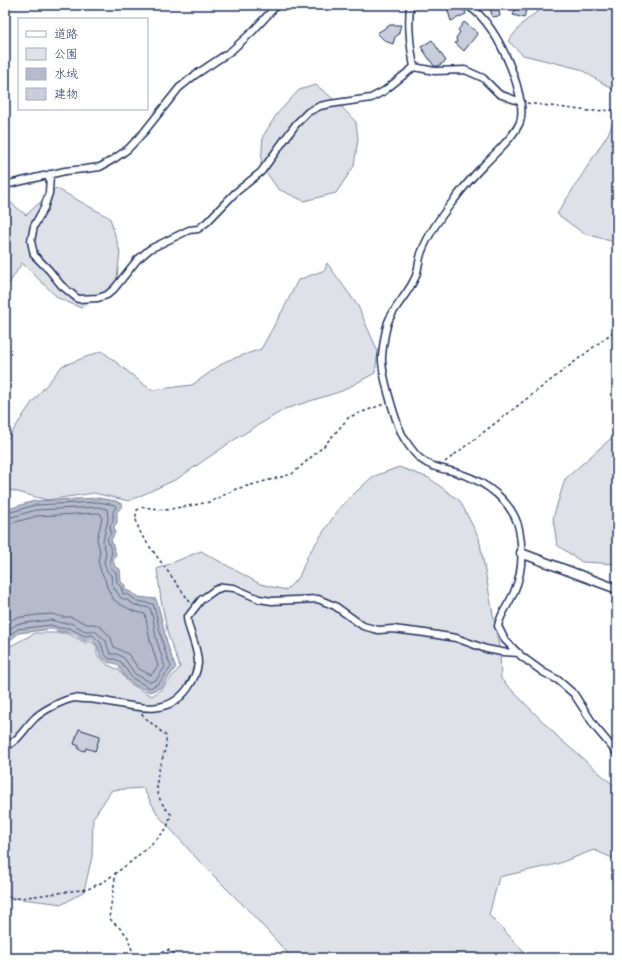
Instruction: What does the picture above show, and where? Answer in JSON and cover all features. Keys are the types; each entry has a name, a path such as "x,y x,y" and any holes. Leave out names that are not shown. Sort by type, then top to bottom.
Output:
{"street":[{"path":"5,185 65,171 100,167 128,149 144,132 179,88 195,75 231,51 252,32 277,5"},
{"path":"410,5 408,26 414,67"},
{"path":"464,5 468,6 482,18 504,51 514,74 521,102 522,114 519,124 503,146 484,165 453,201 432,230 421,253 415,279 388,322 382,356 383,368 396,417 405,440 421,460 438,468 461,474 482,483 501,497 514,515 518,528 522,564 514,592 500,616 498,626 505,640 518,653 543,672 558,680 574,694 596,728 617,753"},
{"path":"50,174 49,193 44,208 34,226 31,241 34,255 50,270 61,285 78,299 98,298 107,295 137,260 150,249 189,230 198,229 207,222 234,193 261,172 296,124 308,112 320,106 370,98 384,91 414,67 435,71 465,70 483,78 499,94 521,102"},
{"path":"521,553 617,589"},
{"path":"5,747 16,740 35,718 44,712 74,698 92,699 149,708 163,707 174,703 182,697 195,676 198,663 194,644 188,629 187,618 201,600 223,586 234,588 259,599 272,601 318,599 335,606 363,626 378,630 393,629 456,638 486,649 518,653"}],"path":[{"path":"521,102 589,110 617,110"},
{"path":"438,468 617,329"},
{"path":"195,608 142,536 137,524 137,510 144,507 165,510 210,502 236,489 292,474 324,446 348,418 392,401"},
{"path":"5,900 88,889 132,861 167,828 171,814 158,797 157,791 157,780 160,764 166,750 166,736 140,713"},
{"path":"116,872 109,918 127,935 133,953 137,958"},
{"path":"144,958 168,950 176,954 179,958"}],"green space":[{"path":"546,5 617,5 617,92 580,69 523,55 508,41 524,22"},
{"path":"316,85 336,101 356,122 358,139 354,166 336,193 304,201 278,189 261,165 263,136 277,114 299,90"},
{"path":"617,114 617,243 583,233 557,214 608,134"},
{"path":"56,188 110,218 120,252 116,286 81,308 58,298 22,263 5,290 5,198 26,215"},
{"path":"327,263 358,306 378,352 375,373 342,391 285,409 237,438 177,479 129,501 94,493 47,500 10,490 5,485 5,443 30,405 62,366 102,351 151,390 192,385 226,361 261,349 298,280 325,270"},
{"path":"617,433 617,564 582,562 557,545 553,518 565,479"},
{"path":"399,467 429,478 460,501 479,538 500,652 501,679 560,739 617,788 617,860 594,850 557,864 499,877 489,915 529,958 292,958 250,912 199,861 158,815 143,788 112,790 93,818 92,857 84,891 63,904 5,897 5,649 35,633 67,633 86,643 90,641 97,646 97,655 108,665 119,670 129,683 152,696 163,688 180,667 168,635 157,569 201,551 260,584 286,590 299,577 308,555 340,507 372,477"}],"water":[{"path":"98,498 116,501 123,505 117,512 117,523 114,526 115,533 111,540 116,554 113,560 115,567 120,569 121,582 125,585 125,590 139,597 156,599 169,650 176,667 162,687 150,692 131,683 116,664 109,663 100,656 98,646 91,639 85,641 74,634 59,632 52,629 19,633 8,642 5,641 5,510 34,501"}],"building":[{"path":"490,5 498,5 500,16 492,17"},
{"path":"517,5 526,5 524,10 526,10 524,18 513,15"},
{"path":"447,8 450,11 460,8 465,11 466,14 451,21"},
{"path":"464,22 478,33 464,51 455,43 457,42 456,38 460,32 458,30"},
{"path":"390,25 401,25 393,44 385,41 377,33"},
{"path":"432,40 446,61 438,66 434,66 421,47"},
{"path":"79,729 100,736 95,751 86,748 85,751 78,749 79,746 74,744"}]}
